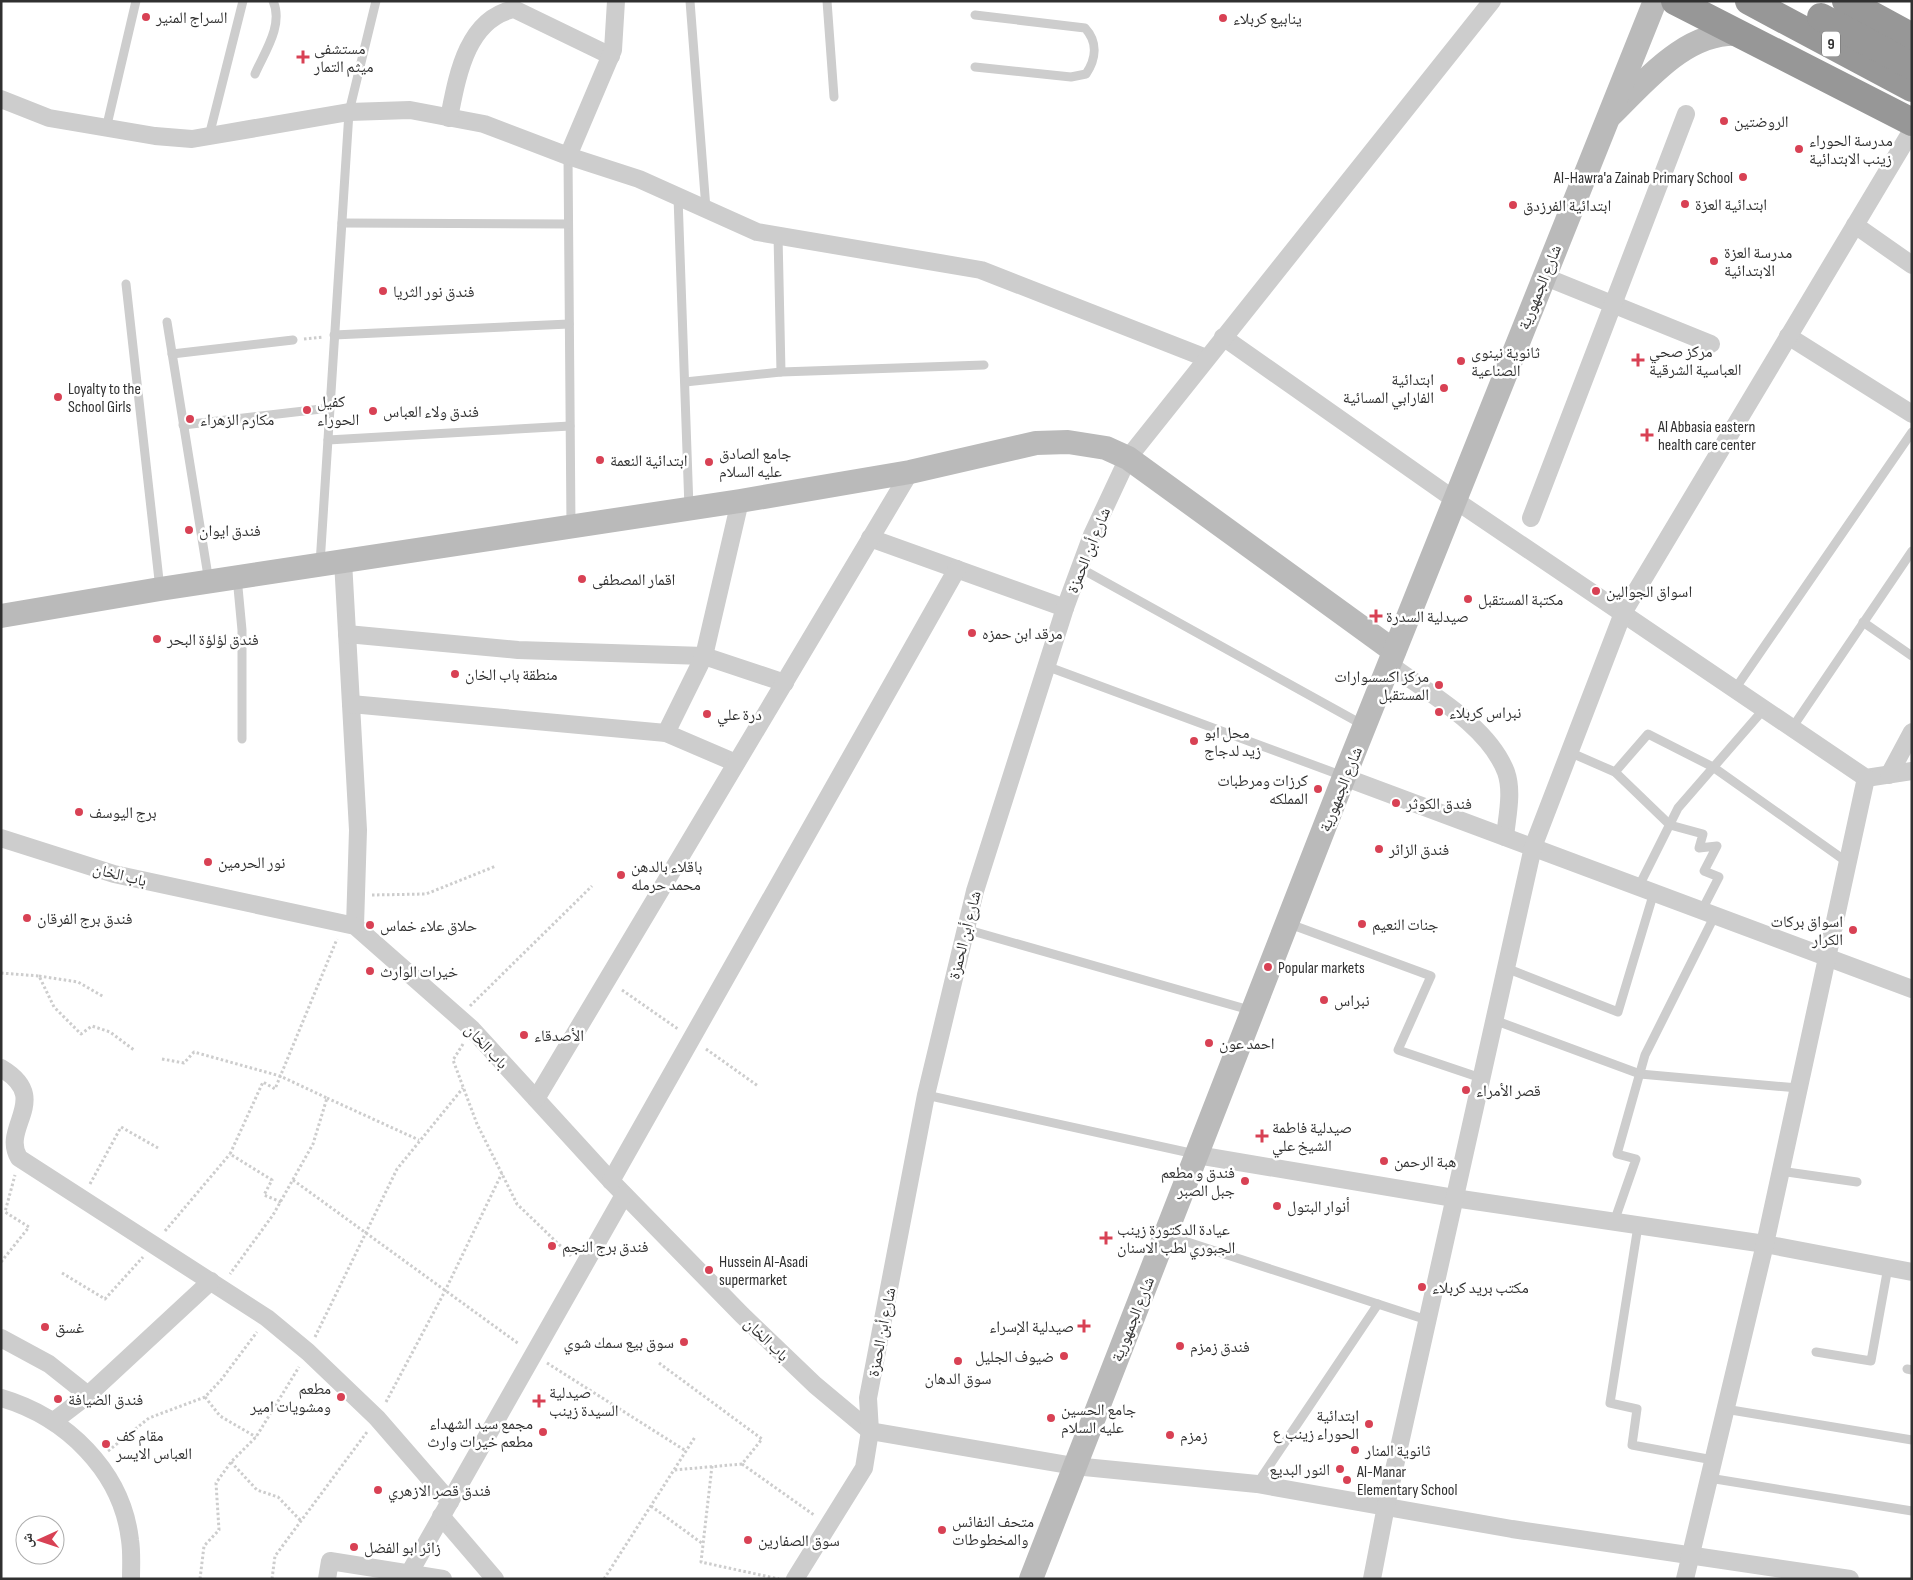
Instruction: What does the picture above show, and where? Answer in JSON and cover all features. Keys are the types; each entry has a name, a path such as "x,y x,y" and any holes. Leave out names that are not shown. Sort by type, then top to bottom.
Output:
{"highway":[{"path":"1674,1 1912,122"},
{"name":"9","path":"1749,1 1912,88"},
{"name":"9","path":"1791,1 1912,66"},
{"path":"1846,1 1912,37"}],"main road":[{"name":"شارع الجمهورية","path":"1031,1579 1344,777 1605,121 1655,1"},
{"path":"1605,121 1656,72 1683,50 1712,36 1725,33 1740,34"},
{"path":"1,616 160,589 740,501 910,472 1036,443 1078,444 1106,448 1128,458 1392,658"}],"street":[{"path":"568,156 611,56 616,1"},
{"name":"شارع أبن الحمزة","path":"795,1579 864,1468 870,1431 868,1398 926,1095 974,890 1065,608 1080,568 1128,458 1492,1"},
{"path":"449,118 464,56 476,36 500,12 514,9 611,56"},
{"path":"1,99 49,118 155,136 192,138 349,112 410,110 484,124 568,156 639,179 757,232 981,270 1206,358"},
{"path":"1532,518 1686,114"},
{"path":"1372,1579 1386,1506 1533,847 1623,613 1912,130"},
{"path":"1855,224 1912,265"},
{"path":"1543,276 1712,344"},
{"path":"1788,336 1912,414"},
{"path":"1223,337 1455,500 1866,778 1912,771"},
{"path":"536,1100 910,472"},
{"path":"666,732 704,656 740,501"},
{"path":"870,538 1065,608"},
{"path":"332,563 347,634 358,830 356,895 349,924"},
{"path":"611,1182 957,569"},
{"path":"347,634 518,650 704,656 785,683"},
{"path":"1392,658 1476,728 1494,750 1506,773 1508,791 1505,837"},
{"path":"351,704 666,732 736,763"},
{"path":"1889,775 1912,732"},
{"path":"1344,777 1912,989"},
{"path":"1685,1579 1765,1244 1866,778"},
{"name":"باب الخان","path":"1,838 114,874 349,924 472,1029 611,1182 815,1385 870,1431"},
{"path":"1,1068 17,1077 23,1089 24,1100 12,1140 14,1151 19,1158 267,1318 308,1352 377,1418 446,1509 495,1579"},
{"path":"1197,1155 1454,1198 1765,1244 1912,1272"},
{"path":"408,1576 624,1195"},
{"path":"54,1422 216,1284"},
{"path":"1,1338 49,1364 88,1394"},
{"path":"1,1398 19,1403 54,1422 75,1438 96,1461 107,1477 124,1515 130,1541 131,1579"},
{"path":"870,1431 1074,1466 1257,1484 1690,1556 1780,1574 1850,1579"},
{"path":"327,1579 330,1561 408,1576 444,1579"}],"lane":[{"path":"106,129 136,1"},
{"path":"209,136 243,1"},
{"path":"255,74 276,26 276,7 273,1"},
{"path":"332,563 328,440 349,112 376,1"},
{"path":"690,1 706,209"},
{"path":"826,1 834,97"},
{"path":"975,15 1085,28 1092,36 1095,50 1092,65 1086,74 1072,77 975,67"},
{"path":"568,156 571,526"},
{"path":"678,197 689,508"},
{"path":"342,223 568,224"},
{"path":"778,235 781,372"},
{"path":"126,284 160,589"},
{"path":"166,322 209,582"},
{"path":"334,335 569,324"},
{"path":"172,354 293,340"},
{"path":"685,382 781,372 984,365"},
{"path":"183,425 330,408"},
{"path":"328,440 570,426"},
{"path":"1735,689 1912,432"},
{"path":"1792,728 1912,551"},
{"path":"1080,568 1365,726"},
{"path":"237,578 242,630 242,739"},
{"path":"1863,622 1912,656"},
{"path":"1046,666 1344,777"},
{"path":"1506,968 1618,1012 1646,889 1670,824 1678,808 1764,708"},
{"path":"1615,772 1648,734 1714,767 1848,862"},
{"path":"1570,752 1615,772 1670,824 1703,834 1700,848 1717,846 1704,871 1719,878 1709,913 1645,1055 1617,1154 1636,1159 1614,1222"},
{"path":"1287,923 1431,976 1398,1050 1481,1078"},
{"path":"965,929 1253,1011"},
{"path":"1494,1020 1640,1074 1798,1088"},
{"path":"926,1095 1197,1155"},
{"path":"1780,1171 1858,1182"},
{"path":"1638,1226 1610,1403 1637,1409 1632,1445 1713,1460"},
{"path":"1165,1235 1428,1320"},
{"path":"1816,1352 1871,1360 1888,1267"},
{"path":"1257,1484 1378,1304"},
{"path":"1726,1409 1912,1440"},
{"path":"1709,1478 1912,1511"}],"path":[{"path":"293,340 334,335"},
{"path":"356,895 426,894 496,866"},
{"path":"459,1017 592,886"},
{"path":"281,1202 264,1195 272,1180 230,1154 263,1082 274,1089 349,924"},
{"path":"1,973 78,982 104,997"},
{"path":"39,976 54,1007 81,1034 92,1026 110,1032 134,1050"},
{"path":"472,1029 453,1060 477,1124 517,1204 583,1267"},
{"path":"162,1059 184,1063 194,1052 280,1076 419,1140"},
{"path":"200,1579 204,1546 219,1530 216,1483 231,1462 256,1436 308,1352 397,1168 463,1088"},
{"path":"216,1284 281,1202 313,1144 327,1098"},
{"path":"82,1197 122,1127 158,1148"},
{"path":"1,1262 29,1227 5,1212 19,1158"},
{"path":"272,1579 276,1556 377,1418 445,1291 502,1173"},
{"path":"293,1180 533,1355 686,1452"},
{"path":"96,1461 149,1418 205,1396 221,1380 267,1318"},
{"path":"659,1363 762,1439 742,1464"},
{"path":"205,1396 220,1416 256,1436"},
{"path":"604,1579 695,1437"},
{"path":"231,1462 257,1490 278,1498 301,1521"},
{"path":"674,1470 742,1464 829,1526"},
{"path":"712,1466 701,1562 779,1579"},
{"path":"651,1506 703,1544"}],"place":[{"name":"السراج المنير","path":"146,17"},
{"name":"ينابيع كربلاء","path":"1223,18"},
{"name":"مستشفى ميثم التمار","path":"303,57"},
{"name":"الروضتين","path":"1724,121"},
{"name":"مدرسة الحوراء زينب الابتدائية","path":"1799,149"},
{"name":"Al-Hawra'a Zainab Primary School","path":"1743,177"},
{"name":"ابتدائية العزة","path":"1685,204"},
{"name":"ابتدائية الفرزدق","path":"1513,205"},
{"name":"مدرسة العزة الابتدائية","path":"1714,261"},
{"name":"فندق نور الثريا","path":"383,291"},
{"name":"مركز صحي العباسية الشرقية","path":"1638,360"},
{"name":"ثانوية نينوى الصناعية","path":"1461,361"},
{"name":"ابتدائية الفارابي المسائية","path":"1444,388"},
{"name":"Loyalty to the School Girls","path":"58,397"},
{"name":"كفيل الحوراء","path":"307,410"},
{"name":"فندق ولاء العباس","path":"373,411"},
{"name":"مكارم الزهراء","path":"190,419"},
{"name":"Al Abbasia eastern health care center","path":"1647,435"},
{"name":"ابتدائية النعمة","path":"600,460"},
{"name":"جامع الصادق عليه السلام","path":"709,462"},
{"name":"فندق ايوان","path":"189,530"},
{"name":"اقمار المصطفى","path":"582,579"},
{"name":"اسواق الجوالين","path":"1596,591"},
{"name":"مكتبة المستقبل","path":"1468,599"},
{"name":"صيدلية السدرة","path":"1376,616"},
{"name":"مرقد ابن حمزه","path":"972,633"},
{"name":"فندق لؤلؤة البحر","path":"157,639"},
{"name":"منطقة باب الخان","path":"455,674"},
{"name":"مركز اكسسوارات المستقبل","path":"1439,685"},
{"name":"نبراس كربلاء","path":"1439,712"},
{"name":"درة علي","path":"707,714"},
{"name":"محل ابو زيد لدجاج","path":"1194,741"},
{"name":"كرزات ومرطبات المملكه","path":"1318,789"},
{"name":"فندق الكوثر","path":"1396,803"},
{"name":"برج اليوسف","path":"79,812"},
{"name":"فندق الزائر","path":"1379,849"},
{"name":"نور الحرمين","path":"208,862"},
{"name":"باقلاء بالدهن محمد حرمله","path":"621,875"},
{"name":"فندق برج الفرقان","path":"27,918"},
{"name":"جنات النعيم","path":"1362,924"},
{"name":"حلاق علاء خماس","path":"370,925"},
{"name":"اسواق بركات الكرار","path":"1853,930"},
{"name":"Popular markets","path":"1268,967"},
{"name":"خيرات الوارث","path":"370,971"},
{"name":"نبراس","path":"1324,1000"},
{"name":"الأصدقاء","path":"524,1035"},
{"name":"احمد عون","path":"1209,1043"},
{"name":"قصر الأمراء","path":"1466,1090"},
{"name":"صيدلية فاطمة الشيخ علي","path":"1262,1136"},
{"name":"هبة الرحمن","path":"1384,1161"},
{"name":"فندق و مطعم جبل الصبر","path":"1245,1181"},
{"name":"أنوار البتول","path":"1277,1206"},
{"name":"عيادة الدكتورة زينب الجبوري لطب الاسنان","path":"1106,1238"},
{"name":"فندق برج النجم","path":"552,1246"},
{"name":"Hussein Al-Asadi supermarket","path":"709,1270"},
{"name":"مكتب بريد كربلاء","path":"1422,1287"},
{"name":"صيدلية الإسراء","path":"1084,1326"},
{"name":"غسق","path":"45,1327"},
{"name":"سوق بيع سمك شوي","path":"684,1342"},
{"name":"فندق زمزم","path":"1180,1346"},
{"name":"ضيوف الجليل","path":"1064,1356"},
{"name":"سوق الدهان","path":"958,1361"},
{"name":"مطعم ومشويات امير","path":"341,1397"},
{"name":"فندق الضيافة","path":"58,1399"},
{"name":"صيدلية السيدة زينب","path":"539,1401"},
{"name":"جامع الحسين عليه السلام","path":"1051,1418"},
{"name":"ابتدائية الحوراء زينب ع","path":"1369,1424"},
{"name":"مجمع سيد الشهداء مطعم خيرات وارث","path":"543,1432"},
{"name":"زمزم","path":"1170,1435"},
{"name":"مقام كف العباس الايسر","path":"106,1444"},
{"name":"ثانوية المنار","path":"1355,1450"},
{"name":"النور البديع","path":"1340,1469"},
{"name":"Al-Manar Elementary School","path":"1347,1480"},
{"name":"فندق قصر الازهري","path":"378,1490"},
{"name":"متحف النفائس والمخطوطات","path":"942,1530"},
{"name":"سوق الصفارين","path":"748,1540"},
{"name":"زائر ابو الفضل","path":"354,1547"}]}
